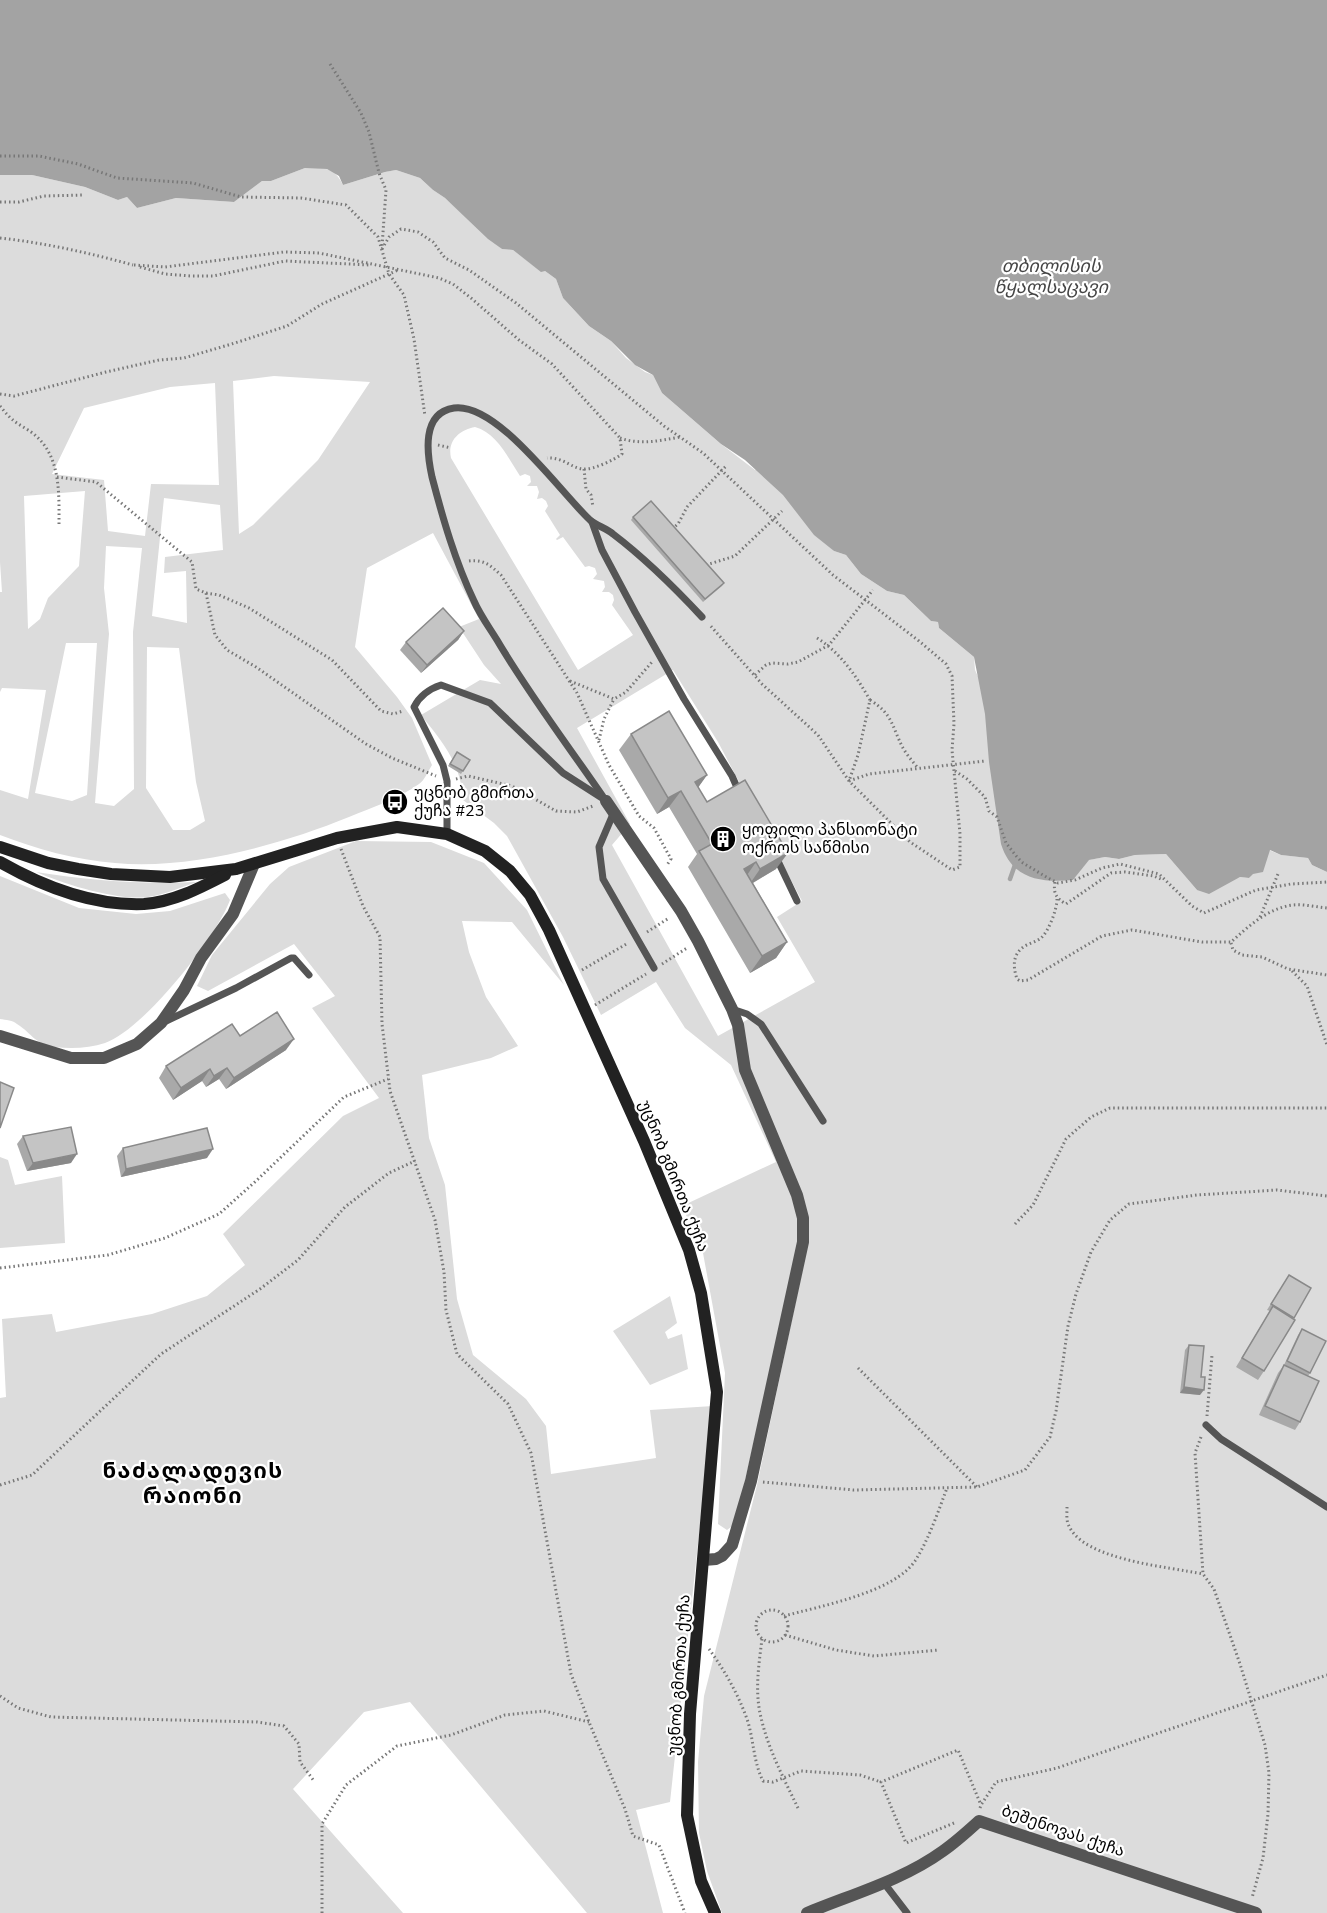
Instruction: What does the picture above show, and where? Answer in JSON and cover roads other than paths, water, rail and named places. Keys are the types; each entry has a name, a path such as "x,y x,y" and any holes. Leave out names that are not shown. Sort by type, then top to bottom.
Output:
{"main road":[{"name":"უცნობ გმირთა ქუჩა","path":"0,847 48,863 111,874 170,877 236,869 337,837 398,827 447,834 485,851 510,871 530,895 549,930 634,1120 689,1250 701,1293 717,1392 690,1714 687,1815 701,1881 716,1913"},
{"name":"უცნობ გმირთა ქუჩა","path":"0,862 51,887 115,903 146,904 178,897 236,869"}],"street":[{"path":"610,806 681,911 732,1009 738,1026 745,1070 797,1195 803,1218 803,1242 751,1481 732,1545 722,1556 704,1560"},
{"path":"0,1036 71,1058 104,1058 137,1044 161,1023 184,990 201,958 233,914 254,864"},
{"name":"ბეშენოვას ქუჩა","path":"807,1913 884,1883 942,1852 980,1821 1252,1912"}],"lane":[{"path":"610,806 518,676 475,603 442,517 428,460 429,429 440,414 452,408 464,408 482,414 501,426 592,522 612,532 672,584 702,617"},
{"path":"592,522 602,550 657,653 732,776 744,802"},
{"path":"447,834 447,781 443,765 414,707 417,700 430,689 441,685 490,704 563,773 610,806"},
{"path":"610,806 599,847 603,879 654,968"},
{"path":"770,848 797,901"},
{"path":"161,1023 236,988 287,959 294,958 309,975"},
{"path":"732,1009 747,1014 761,1024 824,1121"},
{"path":"1206,1425 1221,1439 1327,1507"},
{"path":"884,1883 907,1913"}],"water":[{"name":"თბილისის წყალსაცავი","path":"0,0 1327,0 1327,872 1312,865 1308,858 1281,855 1270,850 1263,872 1253,874 1249,878 1240,877 1209,894 1197,890 1166,854 1089,860 1073,880 1049,881 1020,872 1012,865 1001,844 989,762 985,714 974,657 939,628 938,622 931,621 904,595 887,591 861,574 846,555 834,551 814,535 783,495 745,460 721,444 662,393 653,375 635,365 611,341 589,326 563,298 556,279 545,271 541,272 513,250 502,249 488,239 445,198 420,178 396,170 343,185 339,176 327,169 305,168 271,181 262,181 234,202 176,198 137,208 127,197 118,200 85,187 32,175 0,175"}],"waterway":[{"path":"1010,879 1016,862"}],"place":[{"name":"უცნობ გმირთა ქუჩა #23","path":"395,802"},
{"name":"ყოფილი პანსიონატი ოქროს საწმისი","path":"723,839"}],"district":[{"name":"ნაძალადევის რაიონი","path":"193,1484"}]}
